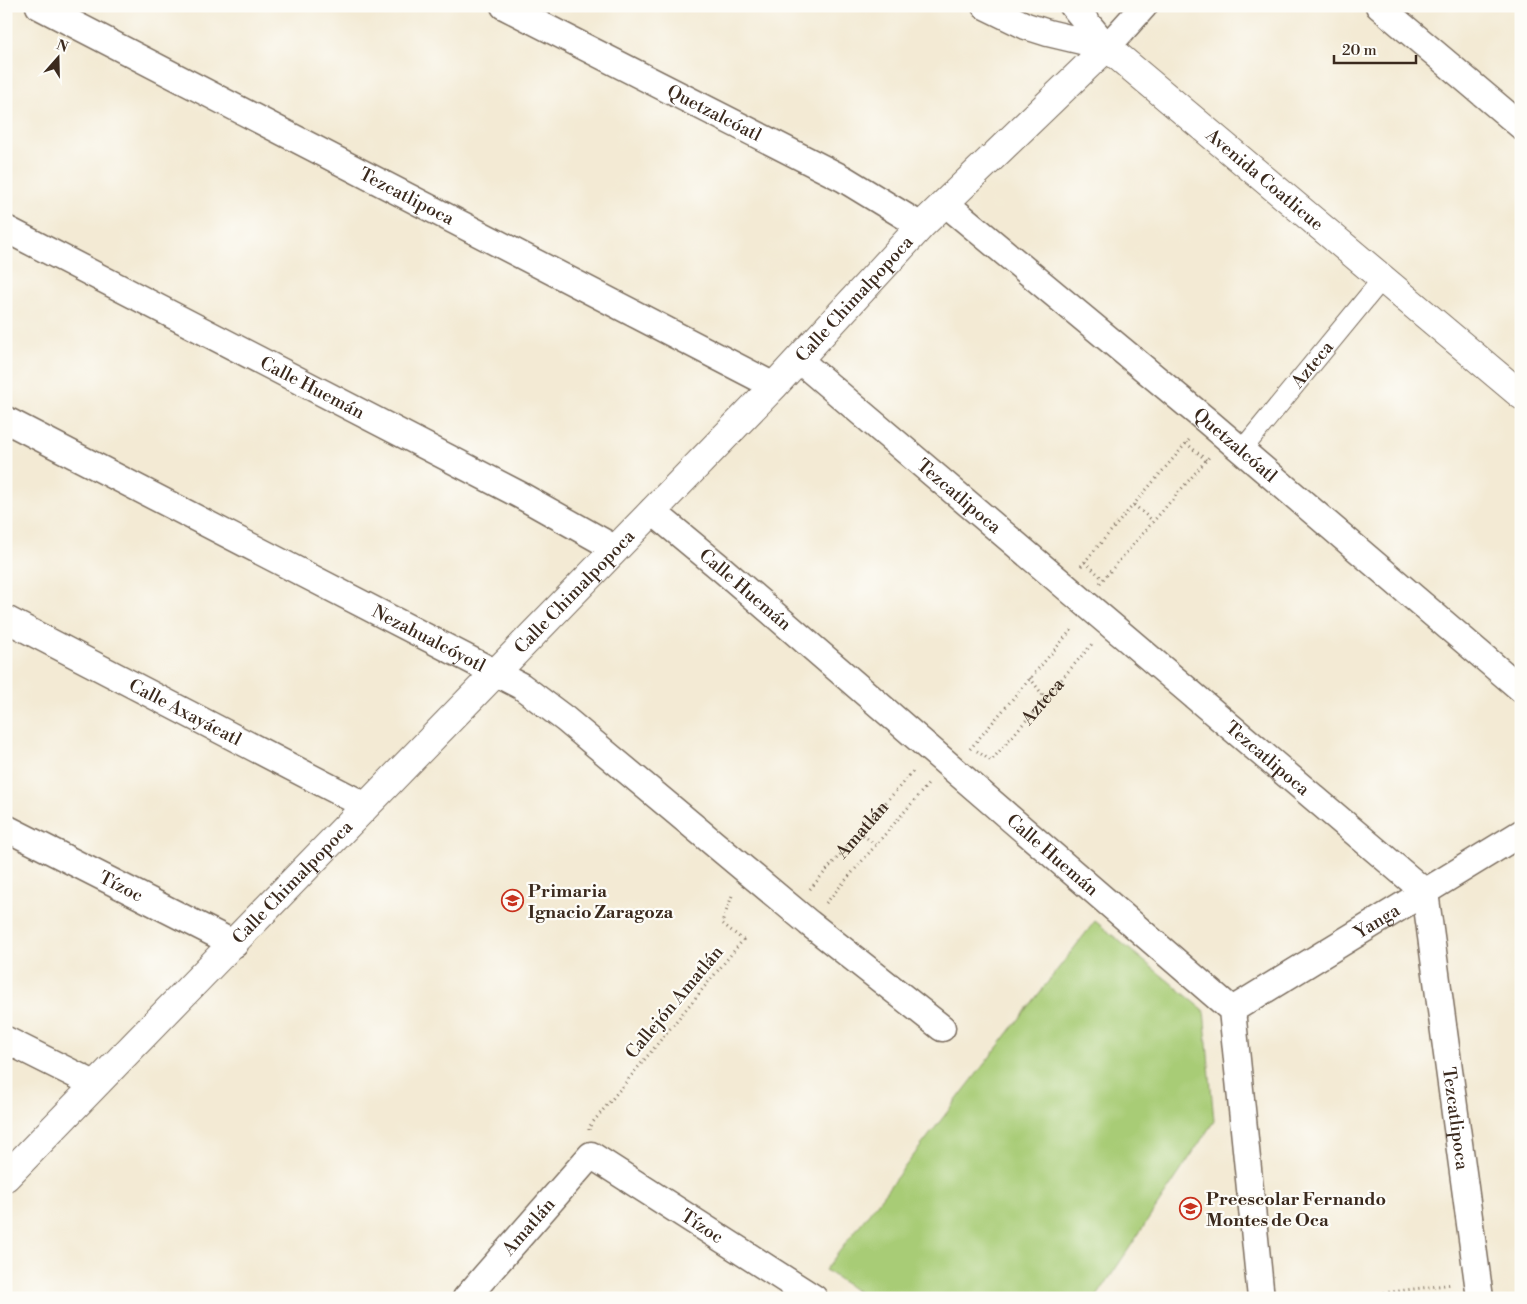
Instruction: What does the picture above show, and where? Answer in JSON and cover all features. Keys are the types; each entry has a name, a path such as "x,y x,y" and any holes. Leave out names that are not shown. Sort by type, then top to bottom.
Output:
{"street":[{"name":"Tezcatlipoca","path":"39,6 774,386"},
{"name":"Quetzalcóatl","path":"504,6 844,180 921,226"},
{"name":"Avenida Coatlicue","path":"984,6 1048,34 1107,47 1521,395"},
{"path":"1073,6 1107,47"},
{"name":"Calle Chimalpopoca","path":"6,1177 94,1084 235,944 366,806 774,386 921,226 1107,47 1144,6"},
{"path":"1380,6 1521,126"},
{"name":"Quetzalcóatl","path":"945,203 1206,420 1521,689"},
{"name":"Calle Huemán","path":"6,229 520,496 616,549"},
{"name":"Azteca","path":"1233,444 1383,278"},
{"name":"Tezcatlipoca","path":"799,360 1088,603 1425,892 1479,1290"},
{"name":"Nezahualcóyotl","path":"6,420 521,686 565,719 801,916 942,1028"},
{"name":"Calle Huemán","path":"652,512 1232,1010"},
{"name":"Calle Axayácatl","path":"6,619 366,806"},
{"name":"Tízoc","path":"6,828 235,944"},
{"name":"Yanga","path":"1232,1010 1521,833"},
{"path":"1232,1010 1261,1298"},
{"path":"6,1040 94,1084"},
{"name":"Tízoc","path":"591,1155 814,1298"},
{"name":"Amatlán","path":"466,1298 591,1155"}],"path":[{"name":"Azteca","path":"972,747 991,761 1045,698 1088,603 1086,562 1206,420"},
{"path":"1186,443 1206,460"},
{"name":"Azteca","path":"944,761 972,747 1030,678 1088,603 1103,579 1206,460 1233,444"},
{"path":"1134,505 1153,521"},
{"path":"1086,562 1103,579"},
{"path":"1030,678 1045,698"},
{"name":"Amatlán","path":"801,916 860,832 944,761"},
{"name":"Amatlán","path":"801,916 876,845 944,761"},
{"path":"860,832 876,845"},
{"name":"Callejón Amatlán","path":"591,1155 589,1127 743,940 722,923 743,866"},
{"path":"1344,1298 1479,1290"}],"green space":[{"path":"1095,921 1204,1010 1214,1121 1096,1298 867,1298 825,1270"}],"place":[{"name":"Primaria Ignacio Zaragoza","path":"512,901"},
{"name":"Preescolar Fernando Montes de Oca","path":"1190,1209"}]}
